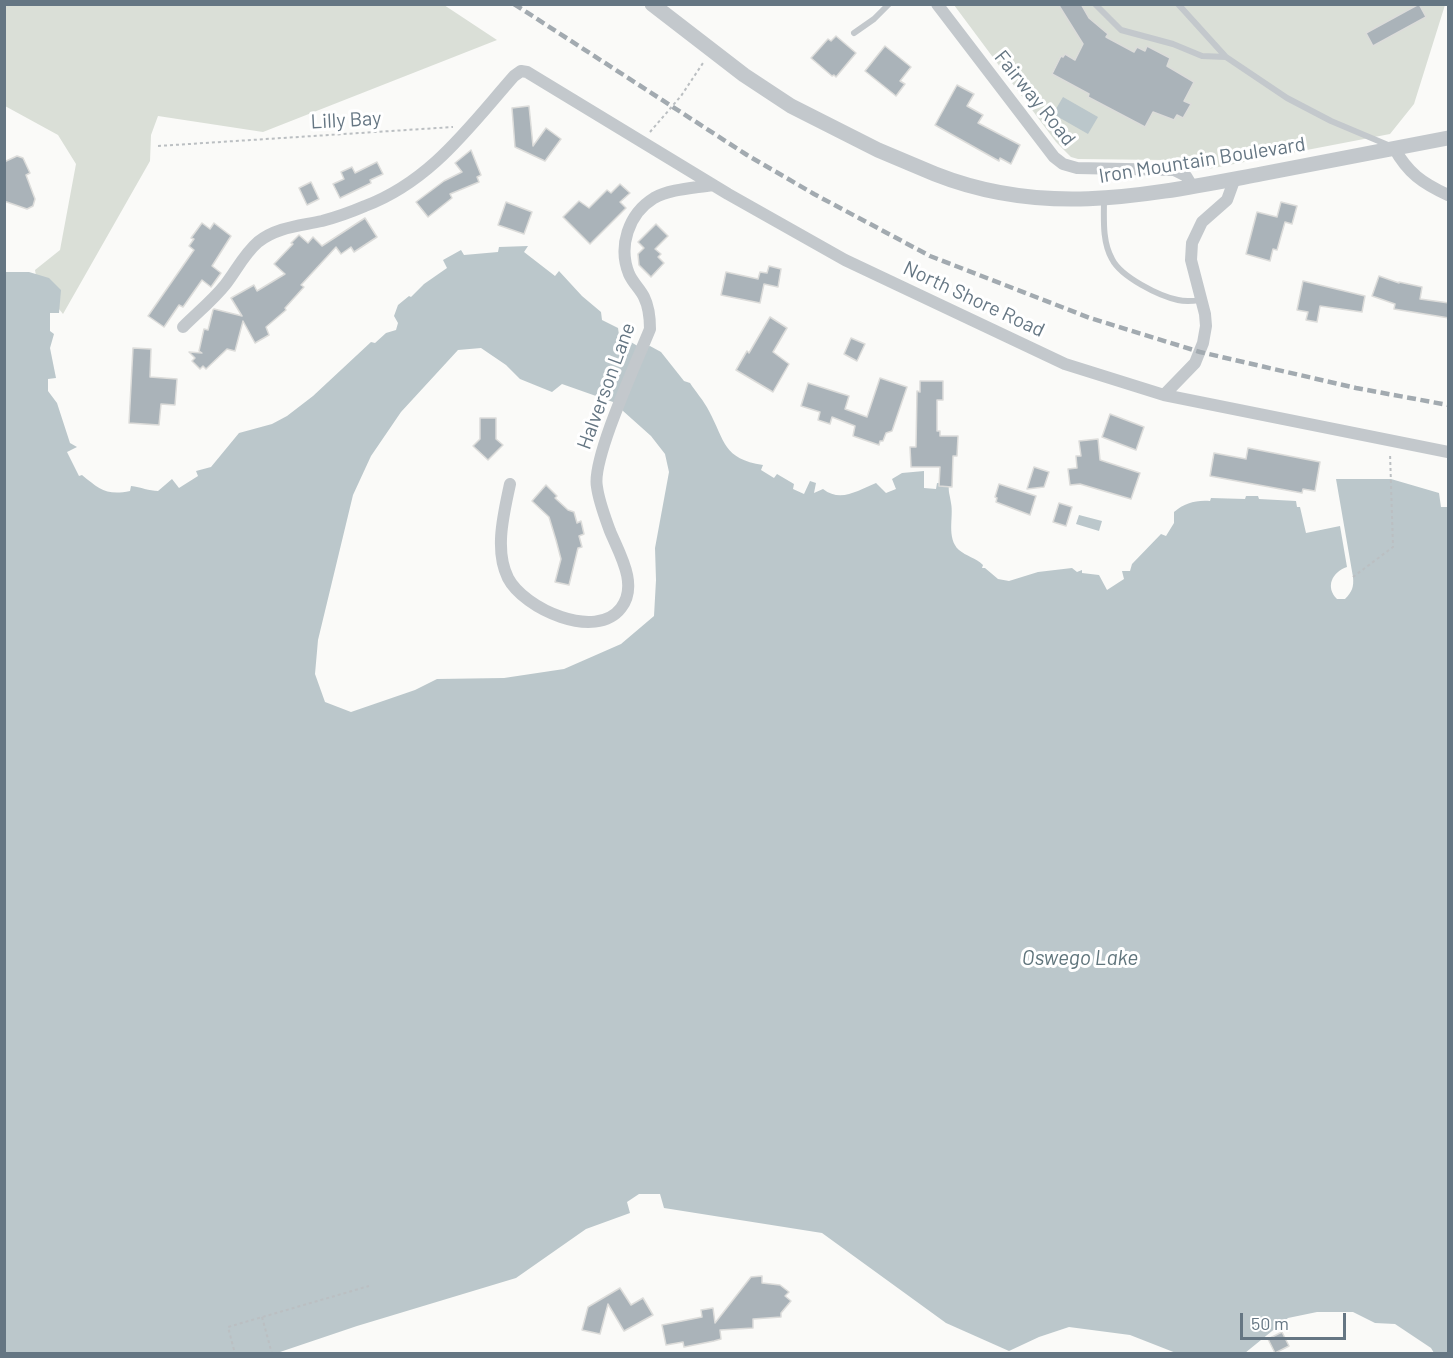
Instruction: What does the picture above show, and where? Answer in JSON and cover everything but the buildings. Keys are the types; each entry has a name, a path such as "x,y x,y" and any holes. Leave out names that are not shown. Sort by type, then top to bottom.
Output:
{"street":[{"name":"Iron Mountain Boulevard","path":"652,4 769,93 813,118 905,162 952,181 1008,195 1038,199 1104,199 1192,186 1449,138"},
{"name":"Fairway Road","path":"939,5 1027,124 1054,157 1063,164 1077,168 1174,170 1186,176 1192,186"},
{"name":"North Shore Road","path":"183,327 225,286 244,256 258,242 287,227 339,216 395,194 442,158 520,71 526,72 712,185 845,260 1065,364 1164,395 1449,452"},
{"path":"1394,148 1412,174 1430,187 1449,195"},
{"path":"1164,395 1195,363 1200,352 1206,326 1191,260 1192,243 1202,222 1231,195 1235,178"},
{"name":"Halverson Lane","path":"510,484 503,522 502,557 508,578 520,595 537,607 577,621 603,621 622,608 627,598 627,576 596,486 596,472 615,416 651,328 645,298 629,275 624,256 626,234 637,214 654,198 712,185"}],"lane":[{"path":"854,33 874,19 889,4"},
{"path":"1095,4 1121,30 1173,45 1202,57 1226,57"},
{"path":"1178,4 1226,57 1287,98 1331,121 1394,148"},
{"path":"1104,199 1104,229 1113,261 1129,277 1162,294 1188,302 1201,300"}],"path":[{"path":"642,142 681,96 711,50"},
{"name":"Lilly Bay","path":"158,146 459,125"},
{"path":"1353,578 1394,547 1390,441"},
{"path":"234,1350 228,1327 369,1286"},
{"path":"262,1317 272,1353"}],"shaded area":[{"path":"5,5 444,5 497,40 263,132 158,116 151,135 150,161 63,314 37,282 35,270 60,250 76,164 58,135 5,106"},
{"path":"954,5 1445,5 1414,104 1390,134 1208,169 1165,160 1071,157 1056,142"}],"water":[{"path":"1063,97 1098,117 1088,134 1053,114"},
{"name":"Oswego Lake","path":"528,246 524,252 555,276 559,271 582,296 601,312 602,320 618,328 619,335 641,348 650,346 661,352 684,381 690,383 702,400 727,447 740,458 763,465 761,470 774,478 777,474 794,484 793,489 804,494 810,481 816,483 814,493 823,489 836,495 843,495 876,483 886,493 896,489 892,479 902,473 924,471 924,488 936,489 937,483 949,484 952,534 955,545 998,579 1009,581 1038,572 1072,568 1077,572 1082,570 1082,573 1099,575 1107,590 1124,579 1122,571 1130,571 1132,564 1161,534 1166,536 1174,523 1174,512 1182,506 1210,501 1211,498 1245,499 1246,496 1258,496 1259,499 1296,501 1297,507 1300,507 1306,533 1340,526 1347,567 1334,576 1331,590 1337,599 1345,599 1352,589 1353,577 1336,479 1391,479 1439,493 1441,507 1448,507 1448,1353 1434,1353 1431,1348 1395,1324 1375,1323 1353,1312 1317,1312 1288,1318 1245,1353 1176,1353 1130,1335 1069,1327 1039,1337 1009,1351 946,1323 822,1233 664,1208 660,1194 639,1194 627,1202 630,1213 586,1229 516,1278 357,1326 277,1353 5,1354 5,272 29,272 49,278 61,290 59,313 50,313 50,331 54,334 50,348 56,378 48,379 48,391 57,403 70,443 77,447 67,452 79,476 82,475 99,488 109,492 130,491 131,486 158,491 172,479 179,488 198,476 196,471 211,467 239,433 272,424 287,416 313,396 371,342 375,343 386,333 396,330 398,323 394,316 398,305 447,268 443,260 461,250 464,255 498,252 499,247","holes":["481,348 506,365 520,379 552,392 562,384 613,402 651,436 665,454 669,472 655,548 654,616 621,644 564,669 504,678 437,679 415,690 351,712 325,702 315,674 318,640 353,495 371,456 401,412 458,350"]},
{"path":"1079,515 1102,521 1099,531 1076,524"}],"railway":[{"path":"514,4 747,155 930,256 1090,318 1200,352 1356,388 1448,405"}]}
